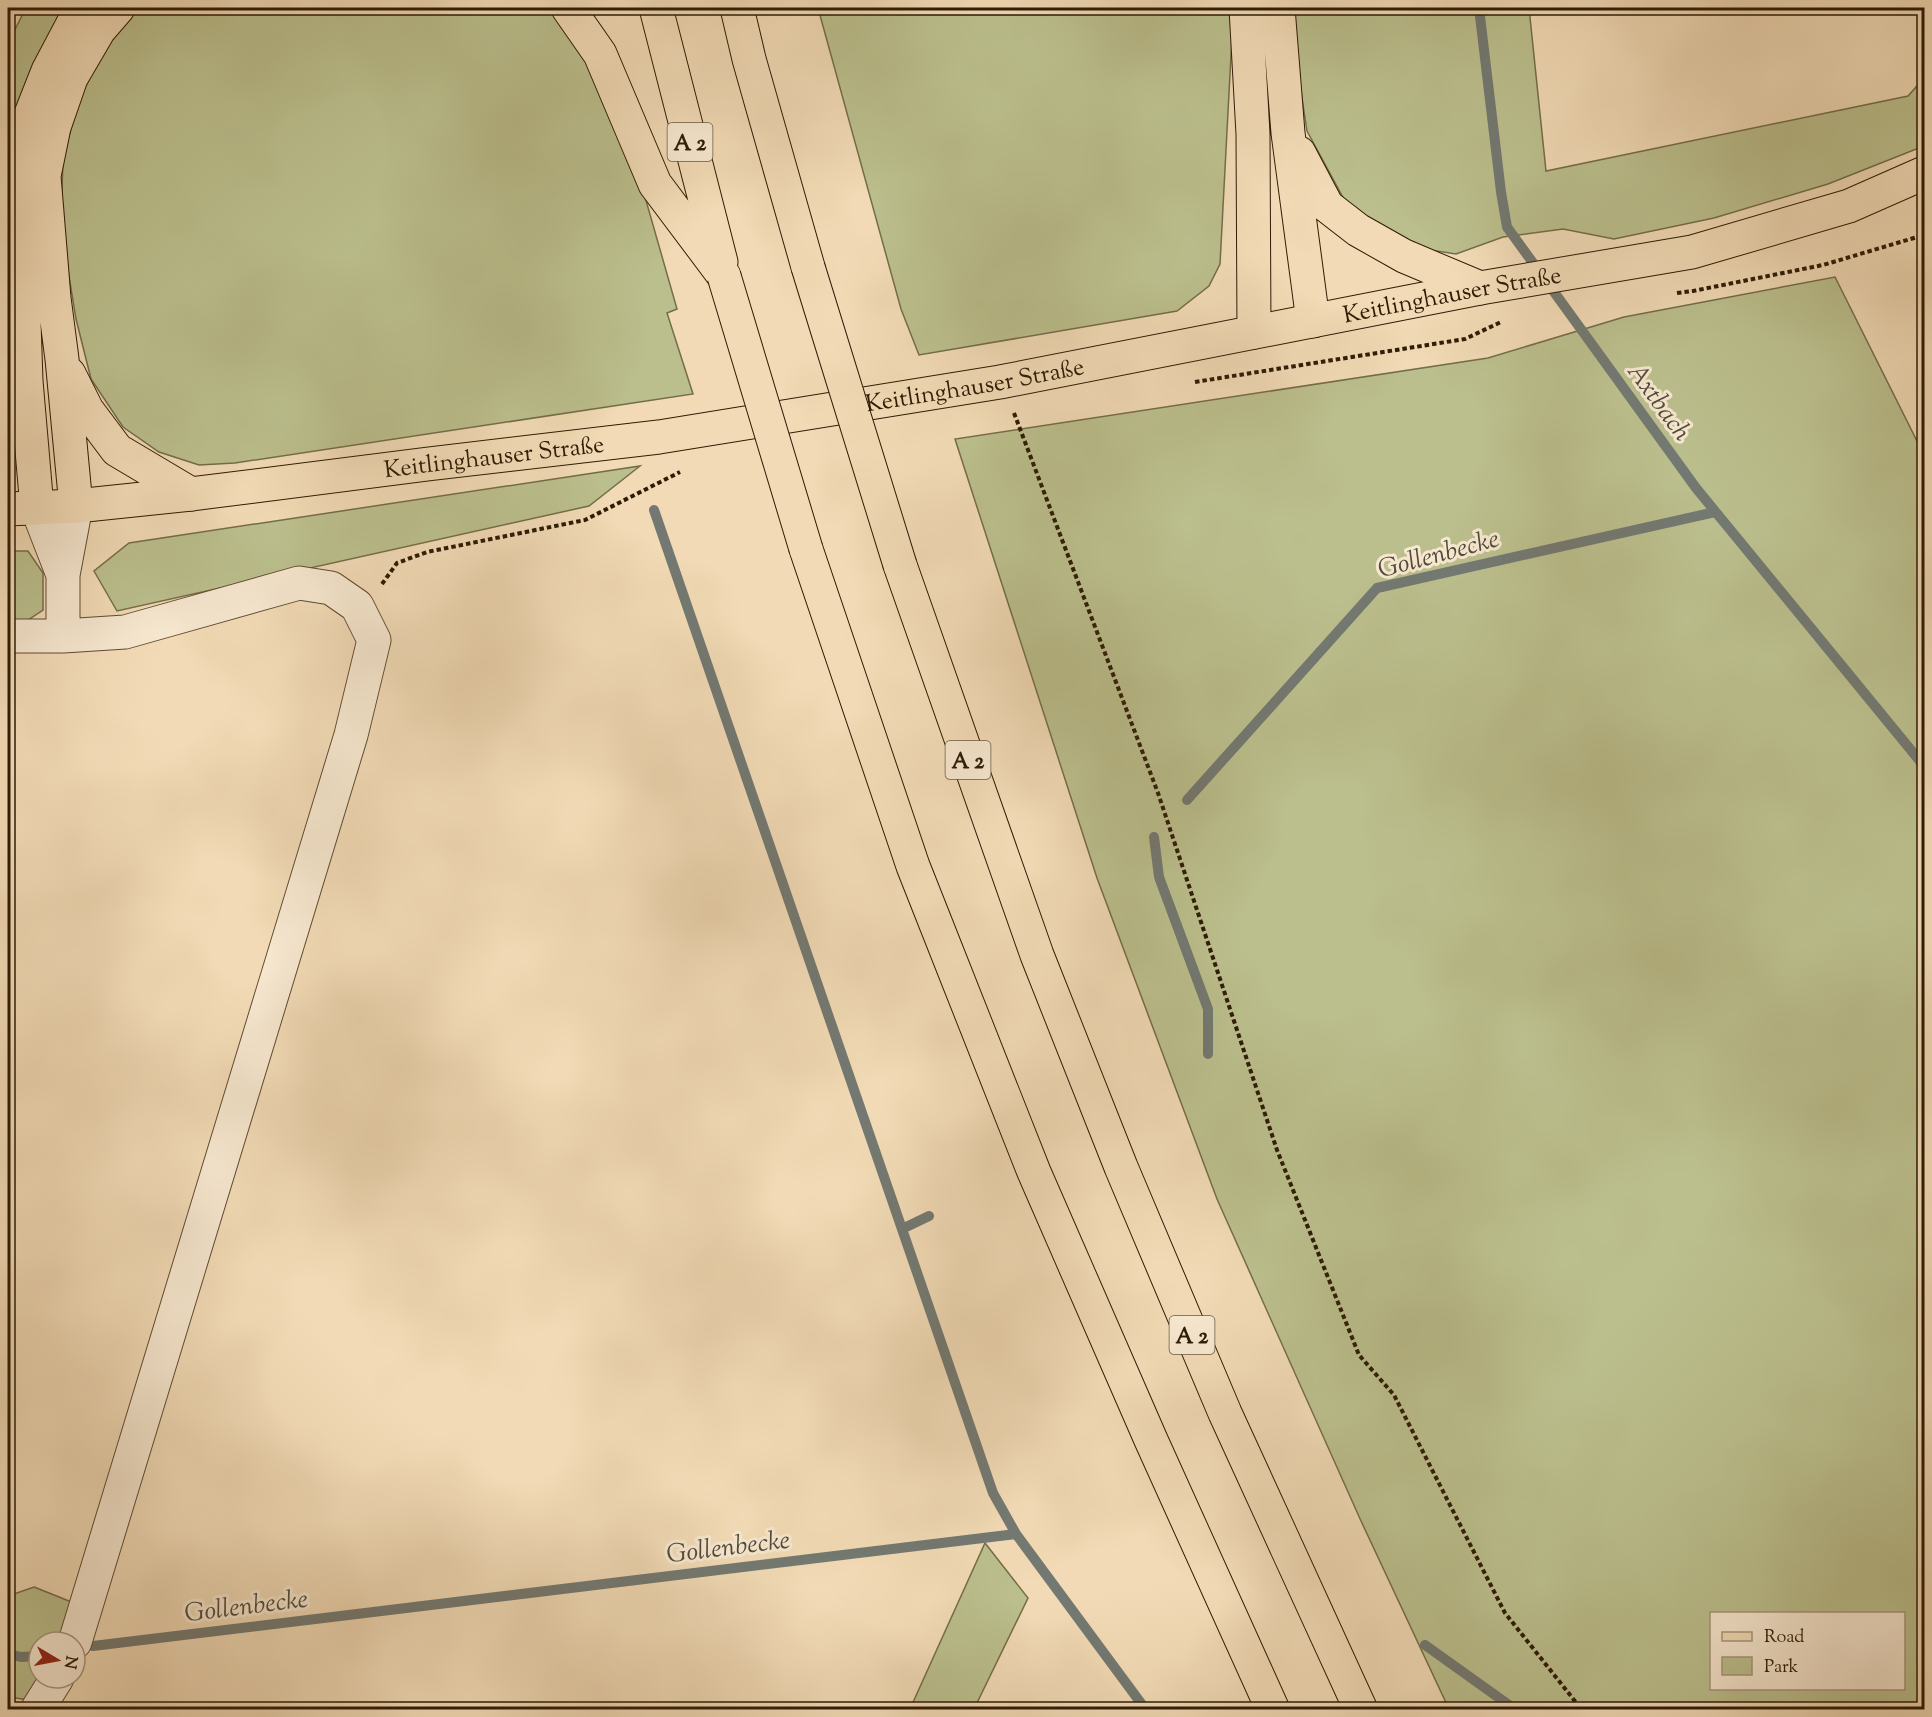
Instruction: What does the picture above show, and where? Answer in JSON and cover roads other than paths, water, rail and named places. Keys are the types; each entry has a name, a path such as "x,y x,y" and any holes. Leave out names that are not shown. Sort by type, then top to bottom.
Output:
{"main road":[{"path":"22,509 26,381 19,173 29,119 48,71 76,18 85,8"},
{"path":"76,506 54,298 44,176 54,127 71,78 99,30 118,8"},
{"path":"568,8 600,54 656,184 724,276"},
{"name":"A 2","path":"656,8 724,276 806,549 913,866 1030,1161 1151,1440 1273,1710"},
{"name":"A 2","path":"737,8 749,59 808,267 900,565 1037,955 1121,1167 1225,1413 1361,1710"},
{"path":"749,8 749,59"},
{"path":"1246,8 1253,134 1254,332"},
{"path":"1278,8 1288,133 1313,321"},
{"path":"1288,133 1327,206 1358,230 1404,256 1480,288"},
{"name":"Keitlinghauser Straße","path":"22,509 191,494 659,437 1000,382 1480,288 1692,252 1849,206 1924,174"},
{"path":"62,359 87,410 117,450 191,494"},
{"path":"8,407 26,381"}],"street":[{"path":"63,636 63,575 76,506"},
{"path":"22,509 63,575"},
{"path":"8,636 63,636 125,632 299,583 331,588 357,606 374,640 351,735 79,1630"},
{"path":"37,1710 50,1690"}],"waterway":[{"name":"Axtbach","path":"1479,8 1507,227 1696,488 1924,766"},
{"path":"654,510 902,1229"},
{"name":"Gollenbecke","path":"1187,800 1377,588 1715,512"},
{"name":"Gollenbecke","path":"1154,837 1159,877 1208,1009 1208,1054"},
{"name":"Gollenbecke","path":"929,1216 902,1229 993,1493 1016,1534 1146,1710"},
{"name":"Gollenbecke","path":"93,1646 1016,1534"},
{"path":"1425,1645 1516,1710"},
{"name":"Gollenbecke","path":"8,1654 27,1657"}]}
